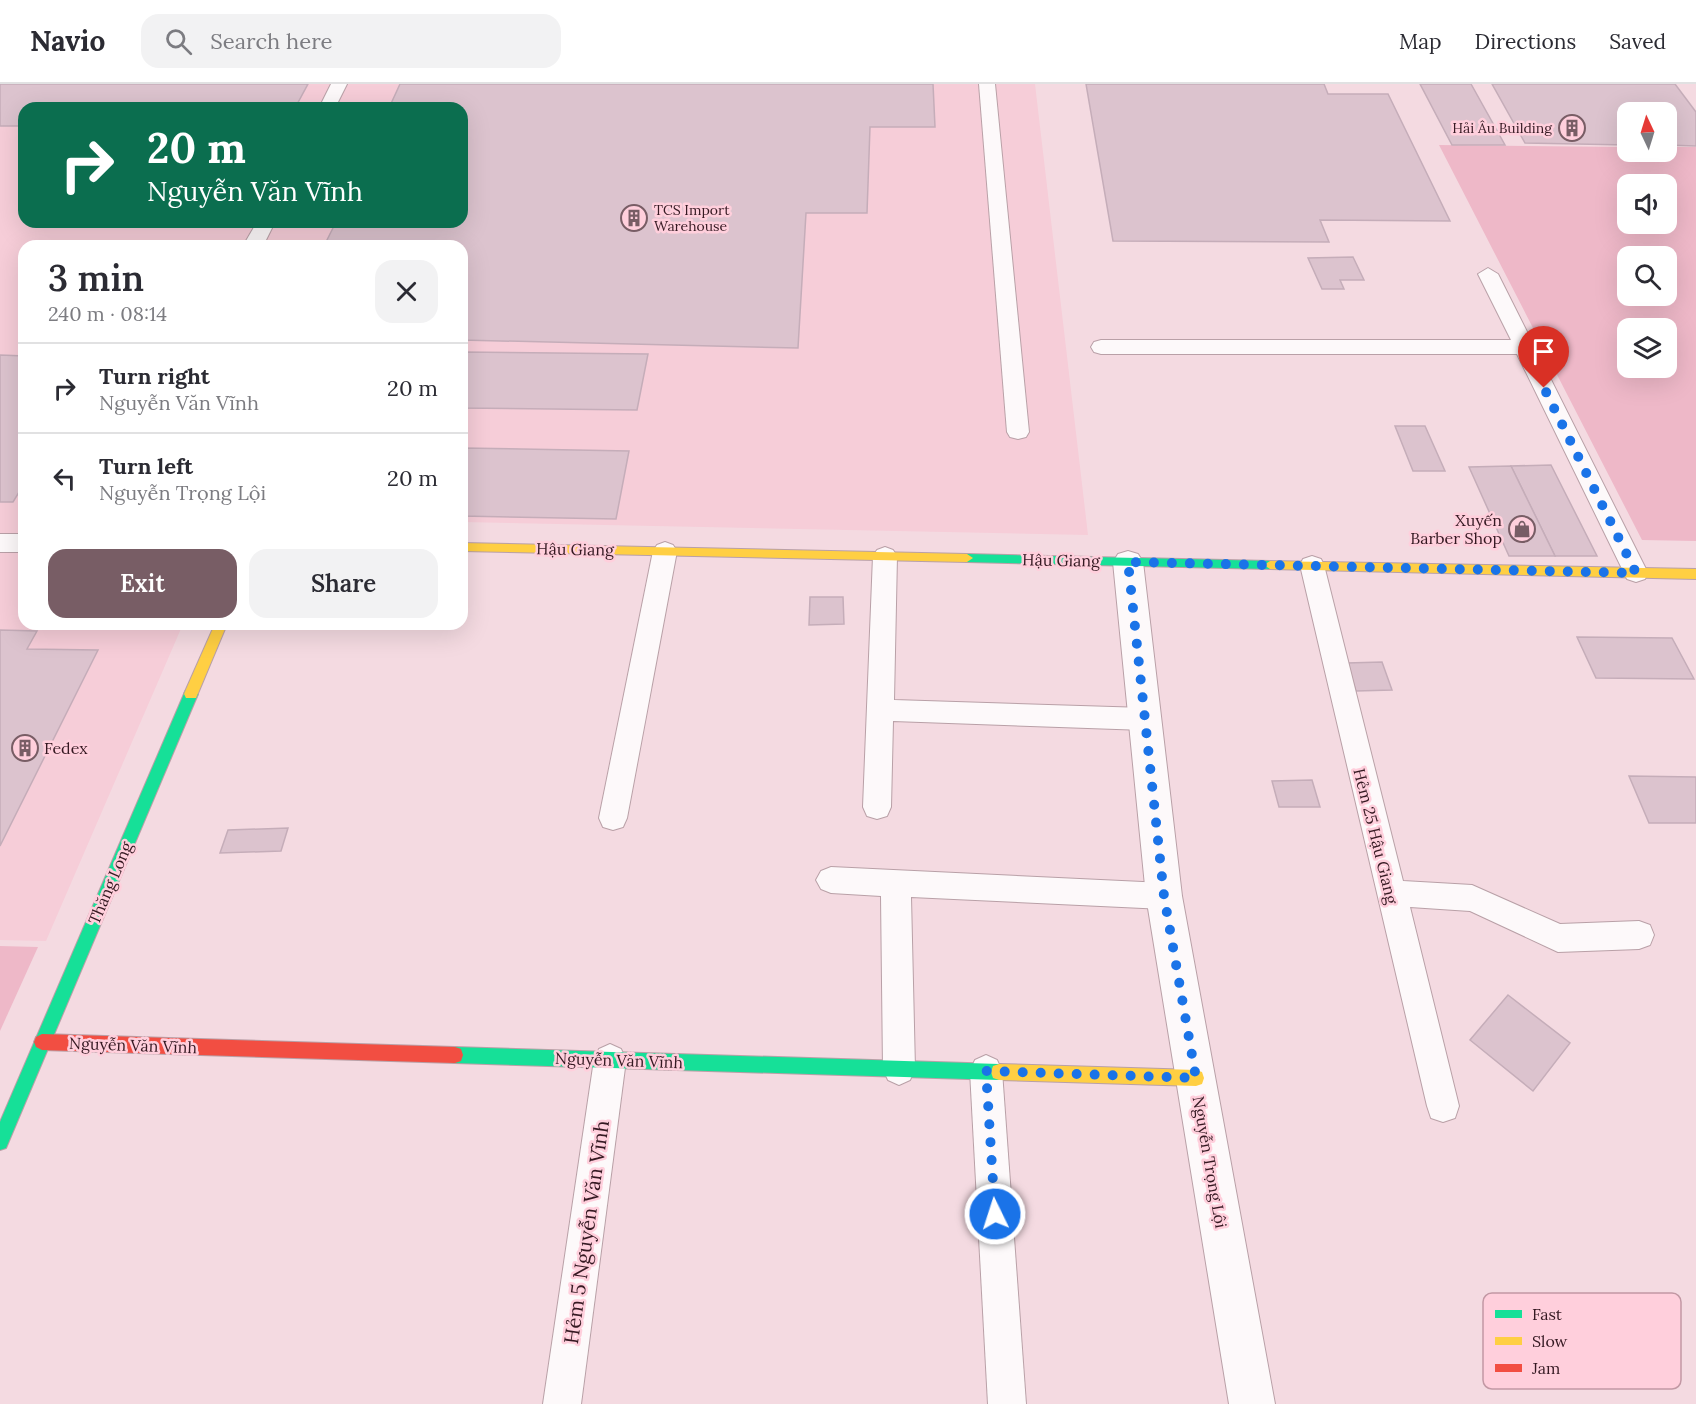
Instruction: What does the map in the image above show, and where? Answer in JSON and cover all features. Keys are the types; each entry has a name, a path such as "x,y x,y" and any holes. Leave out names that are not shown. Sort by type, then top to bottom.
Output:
{"street":[{"name":"Hậu Giang","path":"468,547 1696,574"},
{"name":"Nguyễn Trọng Lội","path":"1128,562 1164,896 1252,1404"},
{"name":"Thăng Long","path":"0,1142 217,630"},
{"name":"Nguyễn Văn Vĩnh","path":"42,1042 1196,1078"}],"lane":[{"path":"330,102 339,84"},
{"path":"987,84 1018,432"},
{"path":"1488,274 1636,573"},
{"path":"1101,347 1524,347"},
{"path":"0,543 18,543"},
{"path":"613,818 665,551"},
{"path":"877,807 885,556"},
{"name":"Hẻm 25 Hậu Giang","path":"1312,565 1443,1106"},
{"path":"880,710 1145,719"},
{"path":"831,880 1164,896"},
{"path":"896,884 899,1069"},
{"path":"1390,893 1472,897 1558,938 1639,935"},
{"name":"Hẻm 5 Nguyễn Văn Vĩnh","path":"562,1404 610,1059"},
{"path":"986,1071 1007,1404"}],"shaded area":[{"path":"0,84 1035,84 1088,535 468,522 468,240 18,240 18,630 180,630 46,941 0,940"},
{"path":"1439,145 1617,147 1617,162 1677,162 1677,147 1696,147 1696,541 1642,540"},
{"path":"0,946 38,947 0,1031"}],"building":[{"path":"0,84 308,84 298,102 18,102 18,126 0,126"},
{"name":"TCS Import Warehouse","path":"400,84 933,84 935,127 870,127 867,213 806,213 798,348 468,340 468,240 327,240 333,228 468,228 468,102 392,102"},
{"path":"1086,84 1324,84 1328,94 1388,94 1450,221 1320,220 1329,242 1113,241"},
{"path":"1420,84 1471,84 1505,145 1452,145"},
{"name":"Hải Âu Building","path":"1492,84 1675,84 1696,112 1696,146 1677,145 1677,102 1617,102 1617,145 1525,143"},
{"path":"1353,257 1364,280 1340,280 1344,289 1322,289 1308,258"},
{"path":"468,352 648,354 637,410 468,408"},
{"path":"0,355 18,356 18,494 13,502 0,502"},
{"path":"1395,426 1425,426 1445,471 1413,471"},
{"path":"468,448 629,451 616,519 468,516"},
{"path":"1551,465 1597,556 1555,556 1511,466"},
{"path":"1511,466 1555,556 1509,556 1469,467"},
{"path":"810,597 843,597 844,624 809,625"},
{"name":"Fedex","path":"0,630 37,631 27,649 98,650 0,846"},
{"path":"1577,637 1672,638 1694,679 1596,678"},
{"path":"1382,662 1392,690 1356,691 1347,663"},
{"path":"1629,776 1696,777 1696,823 1649,823"},
{"path":"1312,780 1320,807 1279,807 1272,781"},
{"path":"288,828 281,851 220,853 228,830"},
{"path":"1508,995 1570,1043 1533,1091 1470,1040"}],"traffic: fast":[{"path":"967,558 1270,565"},
{"path":"0,1142 191,694"},
{"path":"455,1055 999,1072"}],"traffic: slow":[{"path":"468,547 967,558"},
{"path":"1270,565 1696,574"},
{"path":"191,694 218,630"},
{"path":"999,1072 1196,1078"}],"traffic: jam":[{"path":"42,1042 455,1055"}],"place":[{"name":"Hải Âu Building","path":"1572,128"},
{"name":"TCS Import Warehouse","path":"634,218"},
{"name":"Xuyến Barber Shop","path":"1522,529"},
{"name":"Fedex","path":"25,748"}],"route":[{"path":"995,1214 986,1071 1196,1078 1164,896 1128,562 1636,573 1544,388"}]}
